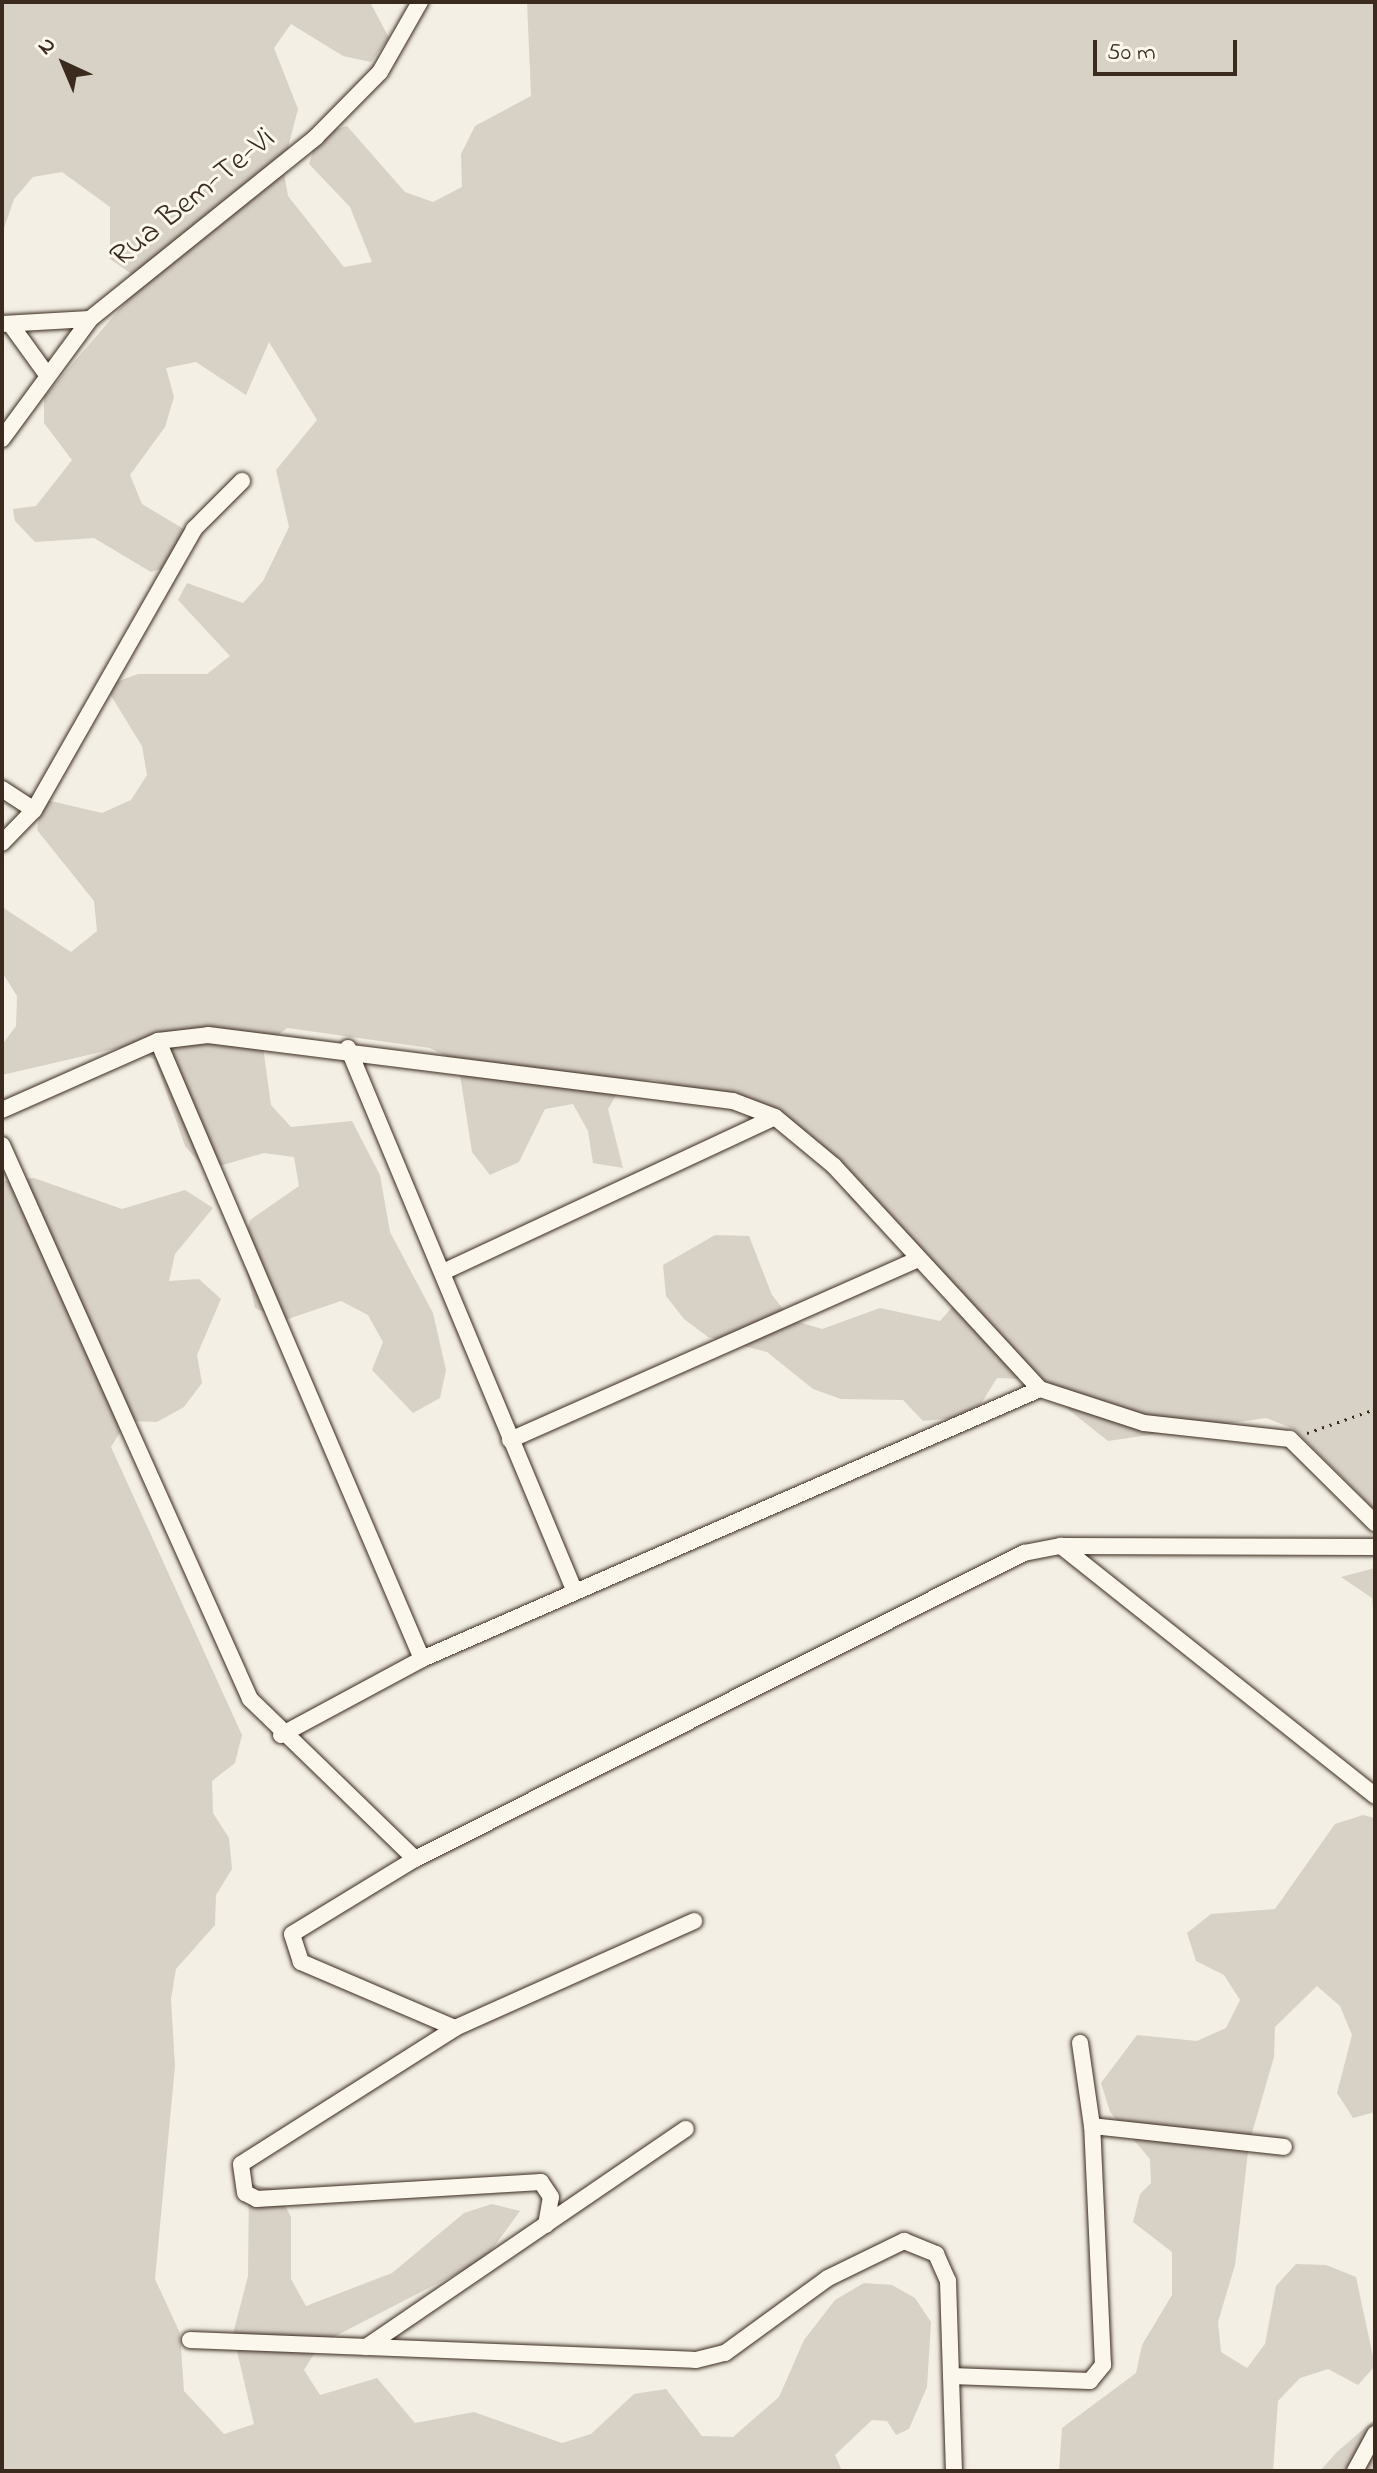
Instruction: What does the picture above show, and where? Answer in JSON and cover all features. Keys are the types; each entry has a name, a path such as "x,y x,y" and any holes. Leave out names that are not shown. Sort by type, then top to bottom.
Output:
{"street":[{"name":"Rua Bem-Te-Vi","path":"2,439 45,372 90,319 316,137 380,72 420,2"},
{"path":"7,324 90,319"},
{"path":"7,324 45,372"},
{"path":"2,843 34,810 194,529 242,481"},
{"path":"2,789 34,810"},
{"path":"2,1110 158,1041 208,1035 348,1048 693,1094 775,1117 834,1166 917,1260 1040,1389 1144,1423 1290,1439 1375,1523"},
{"path":"158,1041 422,1659"},
{"path":"348,1048 575,1592"},
{"path":"443,1272 775,1117"},
{"path":"2,1145 233,1668 281,1735 415,1859"},
{"path":"510,1440 917,1260"},
{"path":"281,1735 422,1659 1040,1389"},
{"path":"1061,1546 1375,1796"},
{"path":"455,2028 301,1962 290,1943 309,1918 415,1859 996,1564 1061,1546 1375,1547"},
{"path":"546,2225 551,2197 541,2182 257,2199 245,2193 246,2158 455,2028 694,1921"},
{"path":"951,2376 1061,2382 1100,2373 1104,2341 1092,2126 1080,2043"},
{"path":"1092,2126 1284,2147"},
{"path":"366,2347 686,2129"},
{"path":"190,2340 696,2360 725,2353 828,2278 904,2241 922,2244 943,2265 954,2471"},
{"path":"1355,2471 1375,2434"}],"path":[{"path":"1290,1439 1375,1409"}],"shaded area":[{"path":"2,2 370,2 389,38 371,62 343,56 291,24 274,48 298,109 283,167 288,196 344,267 372,262 350,207 309,164 318,134 347,126 405,192 433,202 462,187 461,154 475,126 531,96 527,2 1375,2 1375,1510 1294,1429 1266,1418 1108,1441 1030,1379 997,1378 981,1404 954,1418 923,1421 903,1400 841,1399 813,1389 767,1352 708,1337 684,1319 666,1296 663,1265 715,1235 749,1236 772,1295 792,1320 822,1329 880,1308 940,1321 961,1297 851,1199 817,1147 714,1097 654,1080 624,1082 608,1109 623,1168 593,1163 588,1131 573,1104 545,1109 519,1162 490,1175 472,1152 458,1062 430,1048 287,1028 263,1047 271,1105 291,1127 352,1121 380,1175 390,1232 433,1313 446,1370 440,1398 413,1413 372,1370 383,1342 368,1315 341,1301 285,1320 255,1308 242,1250 250,1220 299,1186 294,1157 264,1153 206,1170 185,1146 155,1060 127,1046 2,1075 2,1045 16,1026 17,996 2,972 2,907 71,952 97,931 94,901 37,830 42,799 102,813 131,800 147,775 142,746 105,686 138,674 207,674 230,656 178,600 187,583 243,603 263,581 289,527 276,470 317,420 269,342 246,395 196,362 166,368 174,397 165,427 130,475 142,504 192,534 182,562 151,572 94,538 35,542 15,521 13,509 36,506 72,460 44,423 44,397 143,282 110,259 110,207 62,172 33,177 14,199 2,234"},
{"path":"34,1178 122,1209 185,1190 213,1208 175,1254 169,1281 199,1279 221,1299 197,1355 202,1383 184,1407 157,1422 127,1421 111,1447 242,1735 235,1763 212,1781 213,1813 229,1838 232,1869 216,1895 215,1925 176,1969 171,1999 175,2066 155,2279 180,2333 184,2391 224,2434 254,2424 233,2334 248,2276 249,2183 277,2190 291,2217 291,2279 306,2306 392,2273 464,2213 492,2204 520,2211 485,2259 320,2344 304,2370 320,2395 377,2378 415,2423 474,2412 562,2443 591,2434 634,2394 666,2389 702,2436 733,2437 779,2397 804,2340 835,2300 864,2283 892,2285 915,2298 931,2322 927,2387 909,2429 896,2435 887,2421 872,2420 835,2455 842,2471 2,2471 2,1181"},
{"path":"1375,1568 1375,1628 1372,1598 1341,1577"},
{"path":"1363,1815 1375,1818 1375,2112 1353,2118 1337,2093 1352,2035 1340,2006 1317,1986 1275,2027 1274,2057 1249,2143 1235,2265 1218,2322 1221,2352 1247,2368 1265,2344 1276,2286 1296,2264 1326,2265 1356,2277 1375,2366 1358,2385 1328,2369 1300,2378 1278,2401 1273,2471 1059,2471 1062,2428 1136,2373 1142,2345 1172,2295 1172,2252 1133,2222 1140,2194 1151,2183 1150,2159 1110,2112 1101,2083 1137,2035 1197,2041 1226,2028 1240,2000 1224,1975 1196,1961 1187,1933 1211,1914 1275,1909 1335,1824"},
{"path":"1375,2419 1375,2471 1320,2471 1337,2452"}]}
